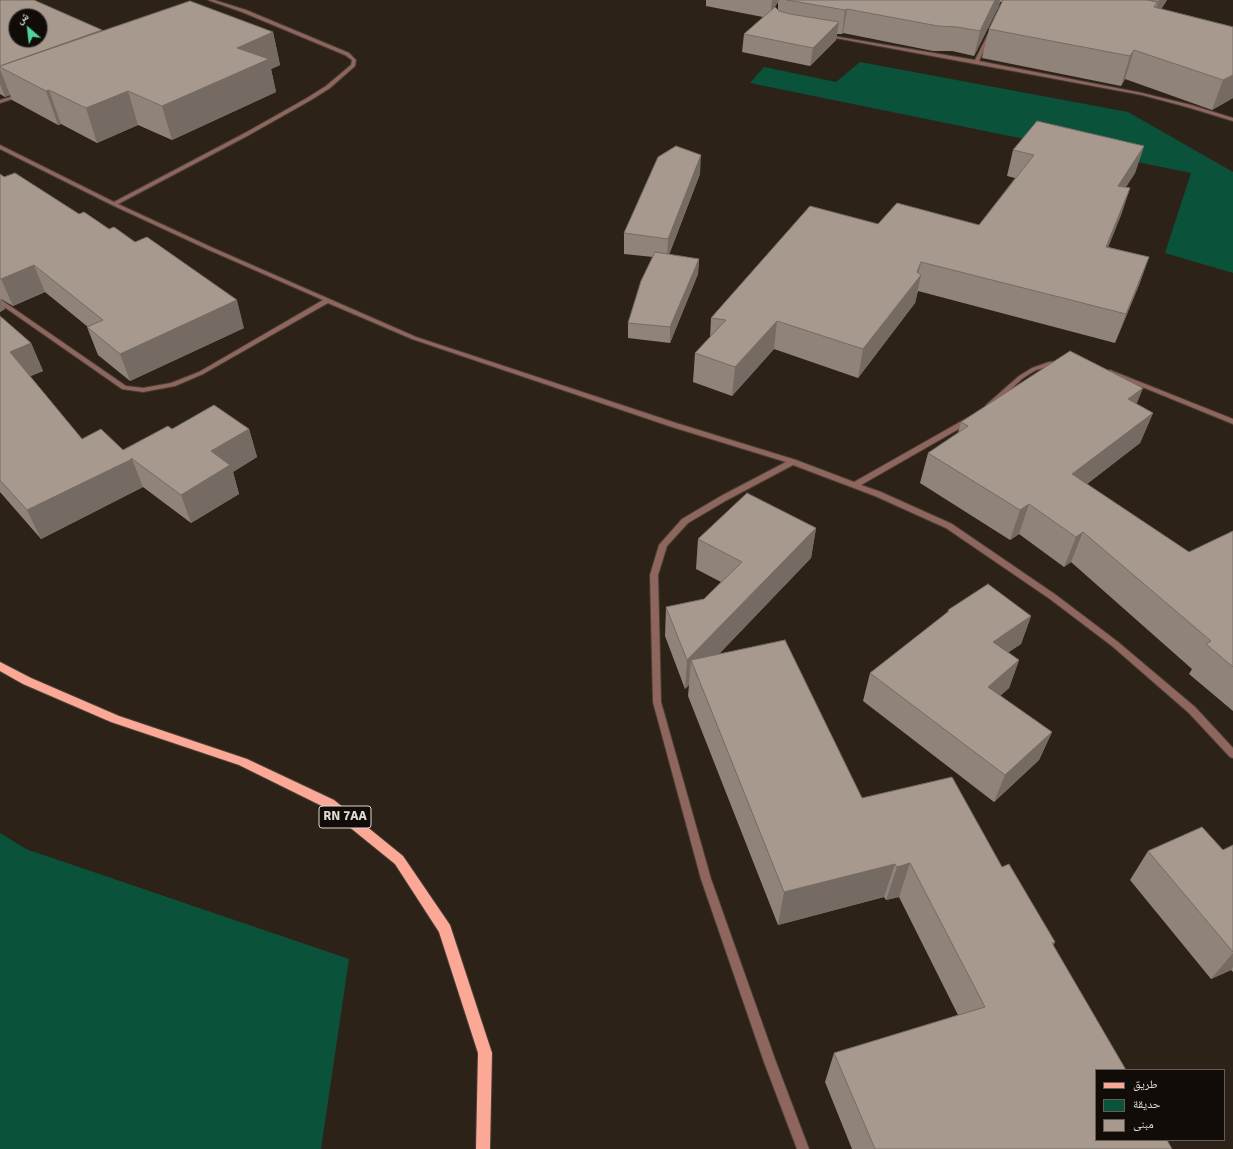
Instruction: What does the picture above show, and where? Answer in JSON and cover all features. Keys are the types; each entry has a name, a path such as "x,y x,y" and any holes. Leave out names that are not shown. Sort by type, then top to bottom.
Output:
{"main road":[{"name":"RN 7AA","path":"0,666 27,681 115,719 243,762 330,804 399,860 445,929 485,1053 482,1149"}],"street":[{"path":"114,204 247,134 309,99 328,87 353,66 354,60 347,54 244,12 210,0"},
{"path":"236,14 244,12"},
{"path":"976,62 993,28"},
{"path":"824,36 976,62 1142,94 1189,106 1233,120"},
{"path":"0,102 22,94"},
{"path":"0,147 114,204 211,249 414,338 674,425 793,462 878,494 949,526 1053,597 1115,644 1192,710 1233,754"},
{"path":"0,301 124,388 144,390 173,385 201,373 328,300"},
{"path":"854,485 934,441 980,412 1021,377 1034,369 1049,364 1066,362"},
{"path":"1106,371 1233,422"},
{"path":"793,462 724,498 685,521 664,545 654,575 657,702 706,879 770,1062 803,1149"}],"green space":[{"path":"860,62 1128,112 1233,172 1233,273 1165,253 1191,173 750,83 764,67 836,82"},
{"path":"0,833 26,849 349,959 321,1149 0,1149"}],"building":[{"path":"0,0 34,0 102,30 0,66"},
{"path":"787,0 995,0 980,31 957,27 938,26 847,9 845,10"},
{"path":"1003,0 1147,0 1157,2 1154,7 1233,27 1233,75 1223,80 1134,50 1130,56 989,29"},
{"path":"190,1 273,32 237,48 269,59 162,106 128,91 86,108 49,90 46,91 0,67 0,66"},
{"path":"775,7 779,11 790,14 839,22 813,48 744,34"},
{"path":"1037,121 1144,146 1118,186 1130,188 1106,247 1149,257 1126,314 921,262 917,272 921,275 863,349 777,321 735,367 695,353 726,320 711,318 810,206 878,224 897,203 979,225 1034,155 1013,150"},
{"path":"676,146 701,155 668,239 624,233 658,157"},
{"path":"15,173 79,214 84,212 109,229 114,227 135,242 147,237 237,300 120,354 87,327 103,320 34,265 1,279 0,278 0,174 4,177"},
{"path":"655,252 699,259 670,327 628,323 641,281"},
{"path":"0,316 31,343 10,352 82,439 101,429 123,450 168,426 172,429 214,405 249,429 211,451 230,465 181,495 131,458 132,459 27,510 0,480"},
{"path":"1070,351 1143,388 1128,399 1153,413 1072,474 1189,552 1233,531 1233,667 1206,644 1211,641 1083,532 1076,537 1029,504 1020,510 928,453 968,426 961,422"},
{"path":"747,493 816,528 687,660 666,607 704,599 742,562 698,539"},
{"path":"988,584 1031,616 993,642 1019,660 988,687 1052,732 1005,775 870,673 949,611 948,610"},
{"path":"785,640 862,798 952,777 1002,867 1009,864 1055,942 1052,943 1125,1069 1095,1069 1095,1141 1168,1141 1172,1149 875,1149 834,1053 985,1007 910,863 897,867 895,864 784,892 691,660"},
{"path":"1202,827 1223,850 1233,845 1233,952 1148,851"}]}
